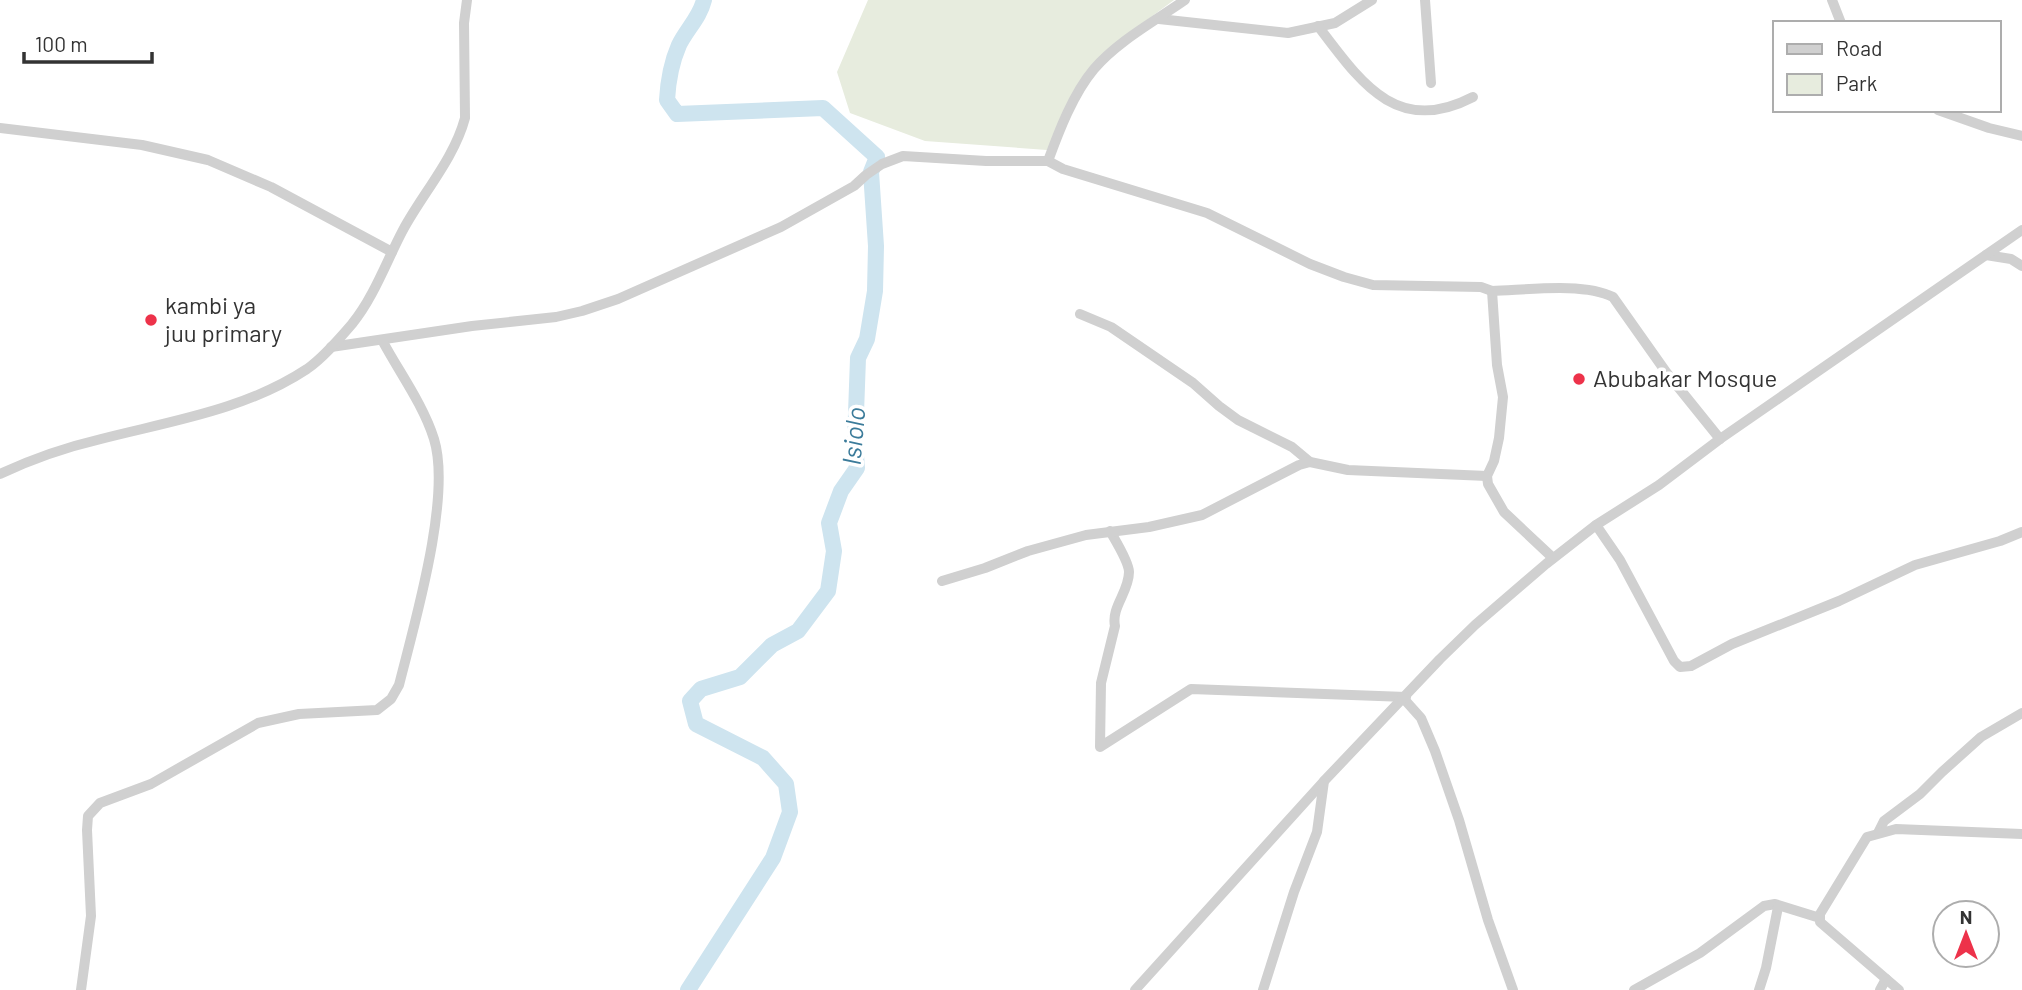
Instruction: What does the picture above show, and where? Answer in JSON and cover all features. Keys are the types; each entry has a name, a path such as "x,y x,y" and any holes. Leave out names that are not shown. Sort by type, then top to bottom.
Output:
{"street":[{"path":"0,474 56,452 210,412 251,397 309,368 331,347 354,321 462,129 465,118 464,23 467,0"},
{"path":"1048,161 1070,111 1095,68 1185,0"},
{"path":"1159,19 1288,33 1335,23 1372,0"},
{"path":"1425,0 1431,83"},
{"path":"1832,0 1839,21"},
{"path":"1318,26 1358,78 1386,101 1417,111 1453,107 1473,97"},
{"path":"1944,112 1989,128 2022,135"},
{"path":"0,128 142,145 208,160 271,187 392,252"},
{"path":"331,347 472,326 556,317 618,299 781,227 855,186 882,164 904,156 986,161 1048,161 1063,169 1208,213 1310,264 1373,285 1480,287 1492,291 1592,289 1614,297 1666,372 1720,439"},
{"path":"1135,990 1325,780 1475,625 1553,558 1596,525 1659,485 1720,439 2022,230"},
{"path":"1986,255 2011,259 2022,266"},
{"path":"1492,291 1497,365 1503,397 1499,438 1494,461 1487,476 1491,492 1504,512 1553,558"},
{"path":"1080,314 1111,327 1193,383 1219,406 1264,435 1292,447 1310,462"},
{"path":"81,990 92,916 87,830 92,809 113,797 151,783 258,723 299,714 377,710 391,699 399,685 426,569 439,488 435,442 427,422 382,340"},
{"path":"942,581 1028,551 1110,531 1149,527 1202,515 1299,465 1310,462 1348,470 1487,476"},
{"path":"1596,525 1626,570 1679,667 1699,662 1732,644 1839,601 1915,565 2000,541 2022,532"},
{"path":"1110,531 1130,570 1124,593 1113,616 1115,626 1101,683 1100,747 1191,689 1405,698 1421,718 1435,751 1513,990"},
{"path":"1878,833 1884,821 1920,794 1981,737 2022,713"},
{"path":"1263,990 1294,891 1317,832 1325,780"},
{"path":"1819,918 1867,837 1896,829 2022,834"},
{"path":"1634,990 1700,953 1764,906 1775,904 1819,918 1823,926 1899,990"},
{"path":"1759,990 1778,907"},
{"path":"1880,990 1886,979"}],"green space":[{"path":"868,0 1174,0 1105,51 1047,150 925,141 850,113 837,72"}],"waterway":[{"name":"Isiolo","path":"688,990 773,858 790,812 786,784 763,758 696,724 690,701 701,689 740,677 772,645 798,631 828,591 834,551 829,523 841,491 857,468 855,441 858,358 867,339 875,291 876,246 871,172 877,157 823,108 677,114 667,100 677,51 704,0"}],"place":[{"name":"kambi ya juu primary","path":"151,320"},
{"name":"Abubakar Mosque","path":"1579,379"}]}
